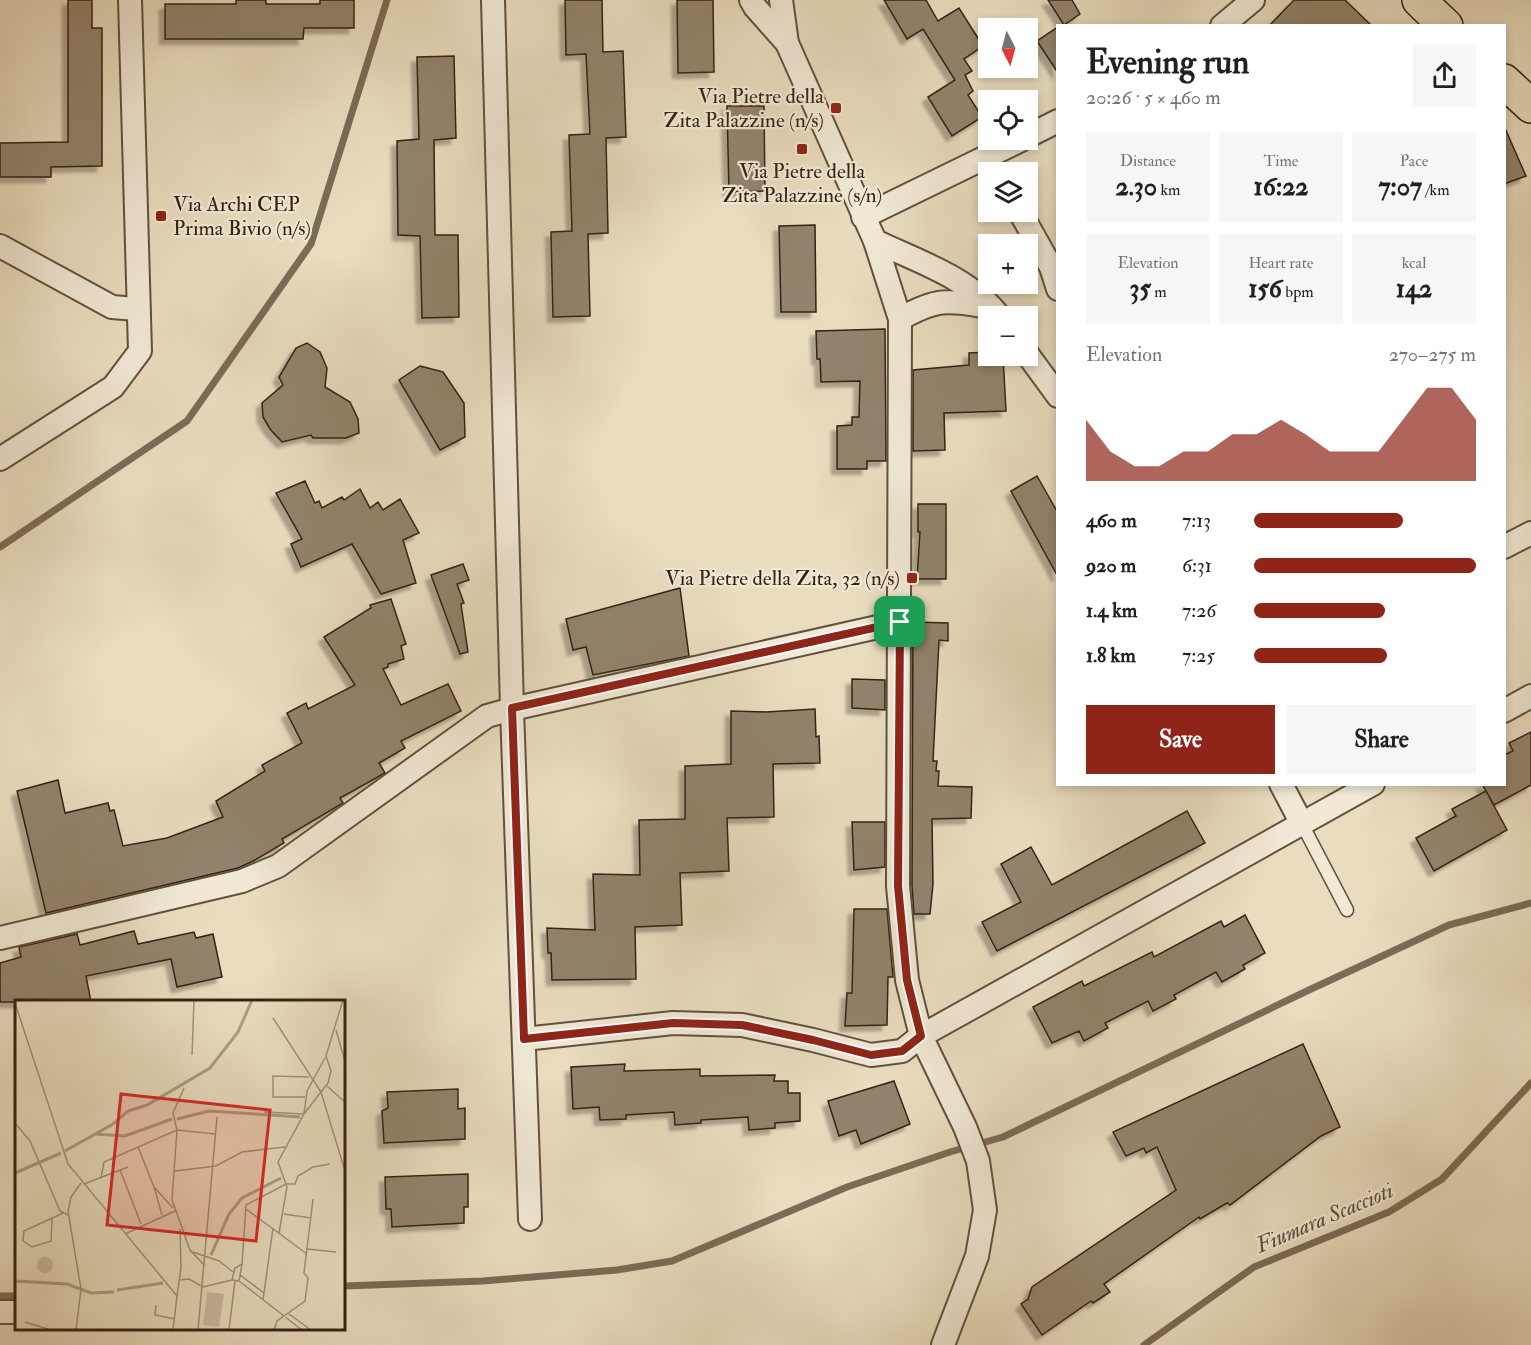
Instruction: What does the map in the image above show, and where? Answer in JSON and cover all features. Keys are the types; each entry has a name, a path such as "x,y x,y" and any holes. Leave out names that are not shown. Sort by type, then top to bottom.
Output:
{"main road":[{"path":"1419,0 1444,24"},
{"path":"1506,83 1531,106"}],"street":[{"path":"0,459 113,387 140,351 137,309 130,0"},
{"path":"493,0 512,708 530,1219"},
{"path":"752,0 755,7 787,43"},
{"path":"781,0 787,43 875,241 900,320 898,886 907,980 921,1036 965,1127 978,1161 985,1210 977,1256 943,1345"},
{"path":"1224,24 1253,0"},
{"path":"1038,131 1056,122"},
{"path":"996,162 1010,150"},
{"path":"863,217 978,170"},
{"path":"1026,222 1051,267 1056,283"},
{"path":"875,241 959,281 989,306"},
{"path":"0,246 112,307 137,309"},
{"path":"900,320 924,306 952,300 978,307"},
{"path":"1036,366 1056,393"},
{"path":"1506,546 1531,533"},
{"path":"0,938 242,881 278,866 488,716 512,708 900,622"},
{"path":"1506,710 1531,696"},
{"path":"1282,786 1302,824"},
{"path":"524,1039 673,1023 742,1025 871,1055 902,1051 921,1036 1369,786"}],"lane":[{"path":"1302,824 1347,910"}],"building":[{"path":"68,0 92,0 92,28 102,28 102,166 51,167 51,177 0,177 0,143 68,142"},
{"path":"236,0 266,0 266,4 320,4 320,0 354,0 354,28 304,28 303,39 165,39 165,4 236,4"},
{"path":"565,0 602,0 603,52 623,51 626,137 606,138 608,233 588,234 590,316 553,317 551,232 572,231 569,135 590,134 586,54 566,55"},
{"path":"677,0 713,0 714,72 678,73"},
{"path":"884,0 926,0 938,21 959,8 978,38 978,49 964,59 972,71 965,75 973,91 968,95 978,111 978,120 952,136 928,97 955,80 923,29 907,39"},
{"path":"1048,0 1072,0 1080,14 1063,24"},
{"path":"1294,0 1345,0 1370,24 1271,24"},
{"path":"1056,28 1056,70 1038,40"},
{"path":"454,56 456,138 434,140 435,235 458,235 459,317 422,318 420,236 398,235 397,141 419,139 417,57"},
{"path":"727,106 764,106 765,191 729,192"},
{"path":"1506,131 1526,176 1506,183"},
{"path":"815,225 816,312 781,312 779,226"},
{"path":"885,329 886,461 867,461 867,469 837,469 837,426 852,425 852,417 859,417 860,381 821,382 816,331"},
{"path":"307,343 320,352 327,368 325,387 350,402 358,419 359,433 346,438 313,438 311,435 282,442 263,417 262,403 283,385 279,377 296,348"},
{"path":"969,353 978,353 978,366 1004,366 1006,411 944,413 945,450 913,451 913,370 969,365"},
{"path":"420,366 443,372 464,403 465,437 440,450 399,380"},
{"path":"1037,476 1056,509 1056,573 1011,491"},
{"path":"305,481 315,503 319,501 322,508 342,497 344,500 360,489 370,508 378,502 383,510 400,499 419,533 403,540 416,583 381,594 352,544 301,567 291,544 302,539 276,493"},
{"path":"918,504 946,504 946,579 917,579 920,532 918,532"},
{"path":"463,564 469,580 457,584 464,603 461,604 468,652 460,654 431,575"},
{"path":"680,588 689,656 593,675 586,647 573,650 566,619"},
{"path":"391,599 406,644 401,646 404,659 388,664 388,667 383,669 401,705 448,684 461,711 401,741 405,748 379,763 385,773 340,798 343,803 282,839 284,843 253,861 238,868 46,913 17,791 58,780 65,813 108,803 110,811 114,810 123,846 167,838 223,817 216,801 265,771 262,765 302,743 287,713 306,703 308,709 355,685 324,637 371,608 370,605"},
{"path":"913,622 948,623 948,641 939,640 933,761 937,761 936,771 939,771 938,786 972,787 971,818 932,819 933,884 930,914 914,914 912,885"},
{"path":"852,679 885,680 885,710 852,708"},
{"path":"815,709 820,763 773,764 774,817 727,818 729,871 680,873 682,925 635,927 636,979 552,980 547,928 595,930 593,874 640,875 639,820 685,819 685,766 731,764 731,711 766,712"},
{"path":"1531,732 1531,785 1494,805 1483,786 1506,786 1506,754 1513,751 1509,743"},
{"path":"1486,791 1507,830 1434,871 1416,838 1456,816 1452,809"},
{"path":"1187,811 1205,843 997,951 982,922 1021,902 1001,864 1031,847 1052,885"},
{"path":"852,822 885,822 885,867 854,870"},
{"path":"854,909 887,909 893,977 888,977 887,1025 845,1026 847,993 852,993"},
{"path":"1245,915 1265,953 1243,965 1245,969 1222,982 1216,972 1174,995 1176,999 1153,1011 1148,1001 1105,1023 1108,1028 1084,1041 1079,1031 1052,1043 1033,1007 1082,981 1084,986 1152,952 1154,957 1221,921 1224,927"},
{"path":"134,931 138,944 194,932 196,938 213,934 222,977 177,987 171,959 86,976 91,1000 0,1002 0,963 21,957 19,947 77,934 80,945"},
{"path":"1303,1044 1340,1127 1321,1136 1230,1205 1227,1203 1200,1219 1199,1217 1104,1284 1110,1292 1093,1303 1091,1301 1042,1335 1021,1304 1028,1299 1032,1287 1176,1190 1157,1147 1146,1153 1144,1148 1126,1156 1113,1132"},
{"path":"625,1064 624,1071 700,1069 700,1076 775,1075 774,1081 788,1081 788,1093 800,1093 800,1121 775,1123 775,1128 749,1130 748,1117 701,1120 701,1123 675,1125 674,1112 626,1115 626,1119 600,1120 599,1107 573,1109 571,1067"},
{"path":"894,1081 910,1124 861,1144 856,1130 839,1136 828,1101"},
{"path":"458,1089 458,1109 465,1108 465,1139 384,1143 382,1111 388,1108 387,1092"},
{"path":"468,1174 468,1207 464,1207 464,1223 392,1227 391,1209 386,1209 385,1177"}],"waterway":[{"path":"0,547 187,421 311,244 387,0"},
{"path":"345,1286 483,1281 617,1270 672,1261 847,1187 950,1152 1003,1137 1449,925 1531,903"},
{"name":"Fiumara Scaccioti","path":"1144,1345 1254,1267 1389,1212 1442,1179 1531,1083"},
{"path":"0,1296 15,1296"}],"place":[{"name":"Via Pietre della Zita Palazzine (n/s)","path":"836,108"},
{"name":"Via Pietre della Zita Palazzine (s/n)","path":"802,149"},
{"name":"Via Archi CEP Prima Bivio (n/s)","path":"161,216"},
{"name":"Via Pietre della Zita, 32 (n/s)","path":"912,578"}],"route":[{"path":"900,622 898,886 907,980 921,1036 902,1051 871,1055 742,1025 673,1023 524,1039 512,708 900,622"}]}
